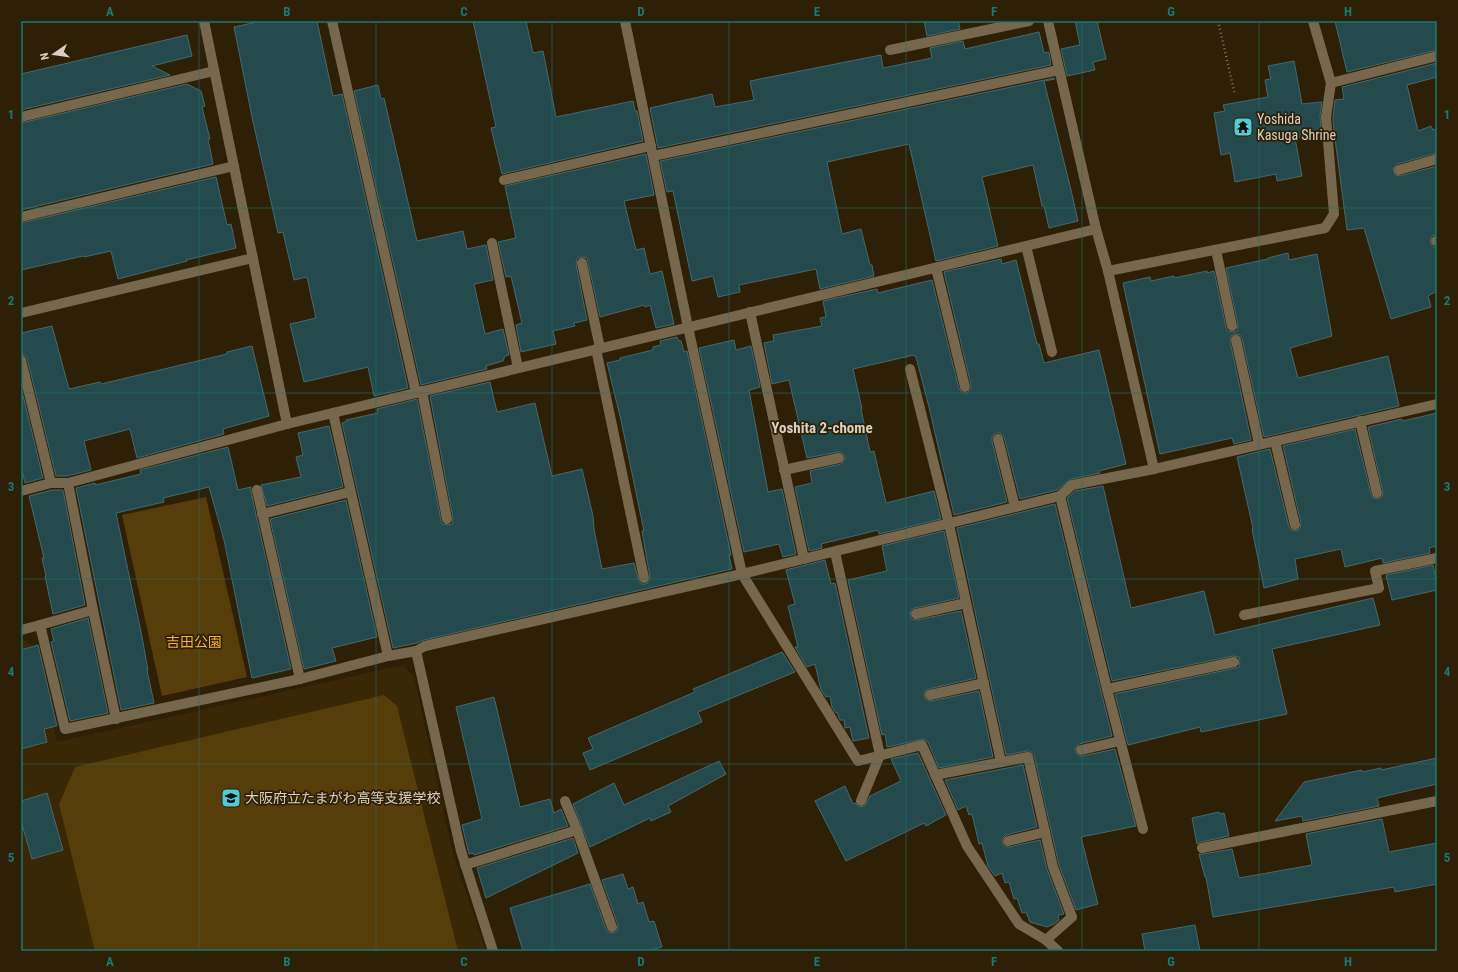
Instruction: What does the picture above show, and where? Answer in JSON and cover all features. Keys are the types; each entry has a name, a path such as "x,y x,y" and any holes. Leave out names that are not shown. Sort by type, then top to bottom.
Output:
{"street":[{"path":"204,21 287,424"},
{"path":"332,21 419,392 447,519"},
{"path":"625,21 688,327 742,574 858,761 922,745 967,846 1019,924 1046,940 1058,951"},
{"path":"890,50 1029,21"},
{"path":"1048,21 1096,230 1108,272 1154,469"},
{"path":"1108,272 1325,228 1334,214 1326,117 1331,83 1313,21"},
{"path":"1331,83 1437,56"},
{"path":"653,156 1059,70"},
{"path":"21,117 214,71"},
{"path":"504,180 651,146"},
{"path":"1399,170 1437,159"},
{"path":"21,217 234,166"},
{"path":"21,491 51,483 68,483 287,424 1096,230"},
{"path":"492,243 518,368"},
{"path":"1026,246 1052,352"},
{"path":"1216,250 1232,326"},
{"path":"21,313 253,258"},
{"path":"582,263 644,578"},
{"path":"936,268 965,387"},
{"path":"750,312 804,559"},
{"path":"1236,340 1259,444"},
{"path":"21,360 51,483"},
{"path":"910,369 949,524 1001,762"},
{"path":"40,625 65,729 300,679 388,656 416,651 425,646 742,574 949,524 1060,496 1072,485 1154,469 1437,404"},
{"path":"332,413 388,656"},
{"path":"1360,421 1377,493"},
{"path":"998,439 1015,507"},
{"path":"1275,441 1295,525"},
{"path":"784,470 839,458"},
{"path":"68,483 116,718"},
{"path":"256,490 300,679"},
{"path":"262,514 350,492"},
{"path":"1060,496 1143,829"},
{"path":"835,552 880,755 861,801"},
{"path":"1244,615 1379,588 1375,571 1437,558"},
{"path":"916,614 966,603"},
{"path":"21,630 93,610"},
{"path":"416,651 461,851 493,951"},
{"path":"1107,689 1234,662"},
{"path":"930,694 984,683"},
{"path":"1081,750 1120,741"},
{"path":"935,775 1028,757 1053,867 1072,917 1046,940"},
{"path":"565,801 612,927"},
{"path":"1202,848 1437,801"},
{"path":"465,865 577,830"},
{"path":"1008,841 1045,832"}],"path":[{"path":"1218,21 1235,95"}],"shaded area":[{"name":"大阪府立たまがわ高等支援学校","path":"24,640 37,649 57,742 403,665 414,677 453,854 486,951 21,951 21,641"}],"green space":[{"name":"吉田公園","path":"206,497 247,677 162,696 122,515"},
{"name":"大阪府立たまがわ高等支援学校","path":"384,695 397,706 458,951 95,951 59,804 75,767"}],"building":[{"path":"262,21 317,21 333,96 342,94 408,388 374,396 368,367 304,382 290,324 316,318 307,277 294,280 283,232 278,233 234,27"},
{"path":"473,21 526,21 533,53 543,51 556,117 633,101 635,111 637,111 643,141 502,174 491,128 496,127"},
{"path":"924,21 958,21 960,29 927,36"},
{"path":"1075,21 1097,21 1106,59 1093,62 1095,70 1067,76 1061,49 1080,45"},
{"path":"1335,21 1437,21 1437,50 1347,72"},
{"path":"1039,32 1044,53 1049,52 1051,65 658,148 650,108 712,94 715,107 754,100 750,81 881,55 883,68 932,58 930,48 963,41 965,49"},
{"path":"187,35 192,56 152,66 170,75 21,110 21,74"},
{"path":"1294,61 1302,104 1322,102 1320,116 1321,133 1295,138 1302,176 1277,181 1276,174 1235,182 1230,153 1221,155 1214,113 1225,111 1223,105 1268,97 1265,80 1271,79 1268,66"},
{"path":"1437,63 1437,77 1407,85 1418,131 1431,126 1433,130 1437,129 1437,153 1397,164 1393,169 1395,175 1400,176 1437,166 1437,234 1432,236 1430,241 1432,246 1437,248 1437,291 1428,296 1431,307 1391,319 1364,228 1347,230 1334,131 1333,117 1335,100 1344,99 1342,87"},
{"path":"1054,78 1055,79 1044,81 1078,221 1049,228 1044,206 1042,206 1033,165 982,177 998,246 936,261 909,144 827,162 842,234 861,229 874,276 820,289 816,269 739,285 740,292 718,297 713,276 692,281 673,191 667,192 660,161"},
{"path":"187,84 201,91 205,106 202,107 210,139 208,139 213,164 21,210 21,123"},
{"path":"378,85 381,99 384,98 417,241 463,231 467,249 486,245 493,280 474,284 485,334 503,329 509,355 505,356 503,361 486,366 487,369 421,385 354,91"},
{"path":"646,154 654,195 624,201 636,250 644,248 650,274 662,271 674,324 656,328 650,305 645,307 644,305 600,317 587,258 581,257 577,258 576,264 587,320 574,323 575,326 553,331 556,344 521,352 516,325 522,323 511,276 506,277 498,242 516,238 505,186"},
{"path":"216,177 227,225 231,224 236,248 118,279 111,251 21,270 21,223"},
{"path":"1288,253 1289,260 1317,254 1332,336 1290,348 1298,378 1388,356 1399,406 1264,437 1242,339 1240,335 1235,334 1231,336 1230,341 1251,440 1234,444 1232,438 1160,454 1123,283 1150,277 1151,281 1174,276 1174,278 1207,271 1207,273 1214,271 1227,331 1233,332 1237,331 1238,325 1226,268"},
{"path":"1001,259 1002,264 1016,260 1037,344 1039,344 1044,363 1099,350 1126,464 1099,471 1100,473 1071,479 1057,490 1020,499 1004,437 1000,433 996,433 992,437 992,441 1007,502 954,515 916,357 914,355 853,369 870,452 874,451 886,503 934,491 941,519 879,534 878,530 821,544 822,548 809,551 795,487 812,483 810,471 841,464 845,460 845,456 841,452 838,452 807,458 789,380 772,384 764,343 774,341 773,335 822,326 820,318 826,317 823,301 877,289 878,293 932,280 959,389 963,393 967,393 971,389 971,385 944,272"},
{"path":"52,326 69,389 100,382 101,384 227,354 227,352 252,346 269,416 223,429 224,434 137,458 130,429 84,441 91,470 67,476 56,476 27,358 25,355 21,354 21,333"},
{"path":"677,337 679,341 681,341 684,352 687,351 731,555 729,555 732,569 393,648 342,423 346,422 346,420 378,413 377,409 417,399 441,520 442,524 448,525 452,524 453,518 430,396 490,382 497,412 535,403 552,476 582,469 593,516 602,569 634,563 639,582 646,584 650,580 650,577 642,531 644,531 621,420 607,363 620,360 620,358 653,350 653,347 661,345 660,341"},
{"path":"734,340 736,350 751,346 760,387 749,390 768,492 782,489 796,554 783,557 779,544 744,552 699,348"},
{"path":"21,387 43,478 25,483 21,467"},
{"path":"1437,413 1437,546 1429,548 1430,553 1383,563 1382,558 1345,567 1341,549 1295,559 1298,579 1264,588 1253,528 1237,457 1270,449 1289,527 1291,530 1296,531 1300,529 1301,523 1283,446 1355,429 1371,494 1373,498 1378,499 1382,497 1383,492 1368,427"},
{"path":"329,426 343,487 267,506 261,485 301,477 296,457 303,455 298,433"},
{"path":"228,447 238,490 251,487 291,669 252,678 224,540 209,487 163,498 164,502 116,513 154,703 121,710 76,488 141,474 140,470"},
{"path":"1103,486 1131,608 1204,591 1215,635 1373,598 1380,625 1272,649 1287,714 1201,732 1200,727 1128,745 1115,694 1239,667 1240,661 1239,657 1233,656 1112,681 1067,498 1075,491"},
{"path":"52,490 63,490 85,605 53,614 42,558 44,558 29,496"},
{"path":"346,500 377,637 332,648 336,661 304,669 270,519"},
{"path":"1055,504 1112,736 1079,744 1075,748 1075,752 1079,756 1082,756 1115,749 1136,826 1081,837 1098,904 1076,910 1059,865 1034,755 1030,751 1027,751 1006,755 957,528"},
{"path":"944,531 959,598 915,608 911,610 910,615 912,619 917,620 961,611 976,678 929,689 925,691 924,696 926,700 931,701 979,691 993,757 939,768 928,742 924,739 887,747 885,734 882,735 848,580 887,571 882,546"},
{"path":"825,560 831,584 835,583 869,738 853,741 850,727 845,728 844,720 840,720 837,712 836,713 832,707 830,696 826,697 821,690 815,664 807,667 795,647 798,647 788,606 795,604 786,570"},
{"path":"1433,565 1437,590 1392,600 1386,575"},
{"path":"88,618 108,713 70,721 51,642 54,641 51,629"},
{"path":"38,645 57,726 44,729 47,742 21,749 21,650"},
{"path":"782,652 795,672 698,712 702,722 590,770 583,753 593,749 588,738 695,692 693,689"},
{"path":"494,697 520,807 550,799 554,813 561,809 568,826 474,855 473,853 469,854 462,825 482,819 456,707"},
{"path":"918,753 946,815 926,826 924,823 846,861 815,801 845,786 853,804 855,803 859,807 865,806 870,796 901,781 891,759"},
{"path":"1437,758 1437,784 1377,798 1379,806 1303,821 1302,816 1275,821 1304,782 1362,770 1362,772 1381,768 1381,770"},
{"path":"719,761 726,774 668,806 671,812 651,821 650,818 590,847 573,804 614,783 624,805"},
{"path":"1023,765 1037,827 1006,835 1002,839 1002,842 1004,846 1009,847 1040,840 1047,869 1064,914 1058,915 1059,920 1047,927 1030,922 1026,912 1022,913 1017,898 1014,899 1009,882 1005,883 1002,873 995,876 988,866 982,843 979,844 972,814 969,815 966,806 958,810 945,780"},
{"path":"47,793 63,850 32,859 21,821 21,801"},
{"path":"1219,812 1220,814 1224,813 1229,836 1197,844 1192,818"},
{"path":"1382,819 1389,852 1437,843 1437,884 1395,892 1394,887 1213,917 1206,877 1199,854 1232,849 1239,878 1312,865 1306,834"},
{"path":"573,838 578,853 486,898 477,868"},
{"path":"623,874 628,889 633,887 638,904 643,902 649,922 654,921 662,947 647,951 523,951 510,908 590,884 606,929 608,932 614,933 617,931 618,925 602,880"},
{"path":"1195,925 1200,951 1145,951 1142,934"}],"place":[{"name":"Yoshida Kasuga Shrine","path":"1243,127"},
{"name":"大阪府立たまがわ高等支援学校","path":"231,798"}],"district":[{"name":"Yoshita 2-chome","path":"822,428"}]}
